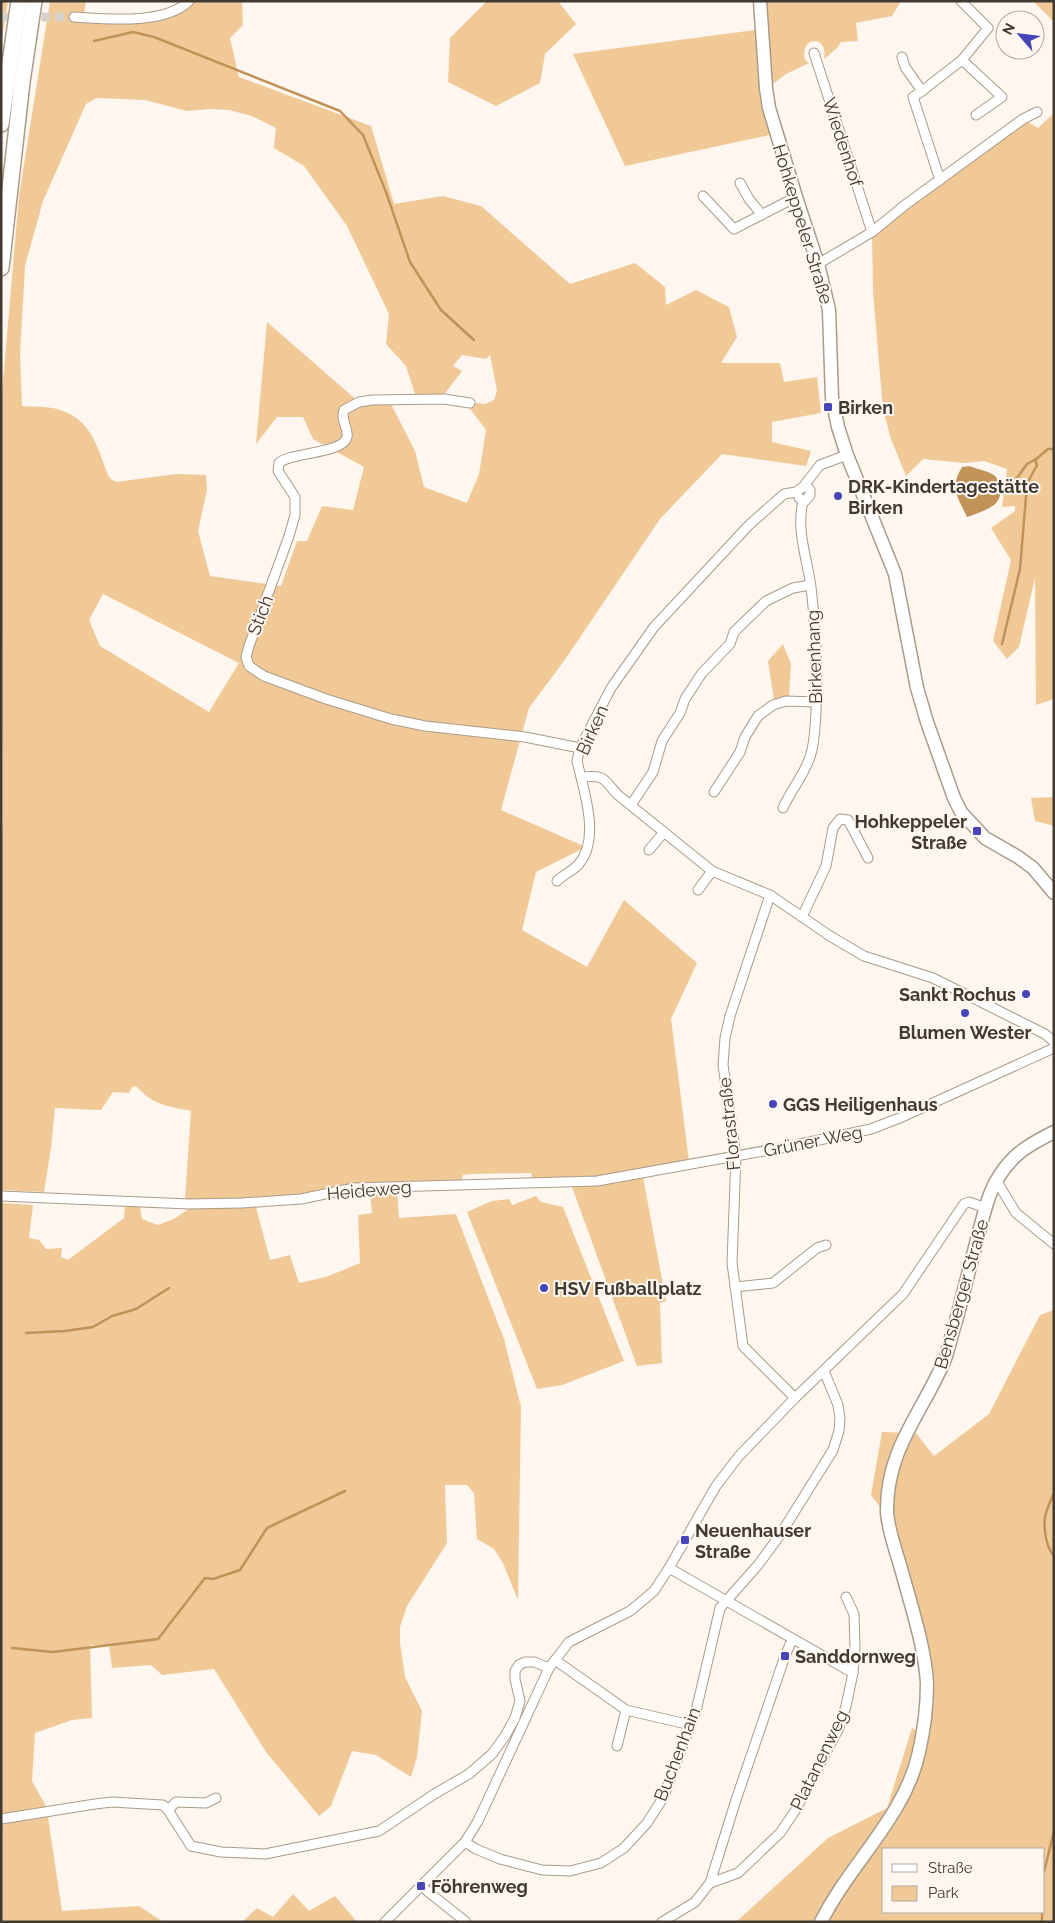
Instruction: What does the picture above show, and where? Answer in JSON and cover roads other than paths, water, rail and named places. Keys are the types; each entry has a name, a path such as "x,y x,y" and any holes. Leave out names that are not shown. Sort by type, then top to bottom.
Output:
{"highway":[{"path":"1,124 18,1"},
{"path":"1,268 20,101 34,1"}],"street":[{"path":"74,17 109,20 146,18 178,11 189,1"},
{"name":"Hohkeppeler Straße","path":"760,1 769,108 818,264 829,310 832,398 838,427 847,455 895,574 917,688 954,798 961,812 985,838 1018,857 1032,868 1054,893"},
{"path":"940,180 913,97 962,60 988,28 961,1"},
{"name":"Wiedenhof","path":"814,53 872,232"},
{"path":"902,57 905,67 922,91"},
{"path":"962,60 1002,97 976,115"},
{"path":"818,264 872,232 905,205 1023,119 1037,112"},
{"path":"740,183 749,200 762,215"},
{"path":"703,196 734,230 796,197"},
{"name":"Stich","path":"470,403 444,399 359,402 344,410 342,416 347,438 343,443 309,454 283,459 278,463 278,471 295,497 297,505 289,536 246,657 249,666 264,676 326,699 390,719 425,726 525,737 580,748"},
{"name":"Birken","path":"557,881 564,874 577,867 590,843 589,819 578,761 580,748 612,688 654,627 749,526 784,494 796,492 806,485 820,465 847,455"},
{"name":"Birken","path":"803,501 808,499 811,494 806,485"},
{"path":"796,492 803,501"},
{"name":"Birkenhang","path":"783,808 810,758 814,740 817,643 810,585 800,528 803,501"},
{"path":"631,805 653,772 662,742 680,713 685,699 702,673 730,644 734,632 766,601 793,588 810,585"},
{"path":"714,792 740,752 745,737 758,716 773,705 786,701 816,702"},
{"name":"Birken","path":"581,776 603,778 618,796 712,871 770,895 802,918 864,956 933,978 1045,1034 1054,1042"},
{"path":"802,918 826,866 833,828 840,819 848,820 868,858"},
{"path":"649,850 664,832"},
{"path":"698,890 712,871"},
{"name":"Florastraße","path":"770,895 730,1016 724,1046 723,1066 736,1156 732,1263 743,1346 795,1398"},
{"name":"Grüner Weg","path":"736,1156 871,1129 902,1117 1054,1048"},
{"name":"Bensberger Straße","path":"821,1922 832,1900 892,1816 906,1788 919,1754 926,1708 927,1681 918,1632 887,1516 888,1490 893,1463 903,1437 946,1357 986,1208 996,1180 1014,1156 1054,1132"},
{"name":"Heideweg","path":"1,1196 189,1204 275,1202 354,1188 597,1181 736,1156"},
{"path":"996,1180 1016,1213 1054,1244"},
{"path":"385,1922 465,1842 478,1821 549,1668 569,1642 638,1606 654,1591 716,1486 739,1456 795,1398 904,1294 964,1204 969,1202 986,1208"},
{"path":"735,1287 773,1284 817,1248 826,1245"},
{"path":"725,1602 758,1565 780,1535 833,1450 839,1431 840,1418 838,1405 824,1371"},
{"path":"669,1568 725,1602 853,1673"},
{"name":"Platanenweg","path":"710,1883 738,1873 780,1834 795,1811 839,1728 846,1706 856,1648 854,1614 846,1598"},
{"name":"Buchenhain","path":"465,1842 500,1859 542,1870 570,1871 601,1863 624,1848 647,1823 663,1798 696,1711 720,1608 725,1602"},
{"path":"662,1922 695,1902 710,1883 742,1782 792,1640"},
{"path":"555,1660 626,1710 691,1725"},
{"path":"1,1820 112,1802 163,1805 191,1846 245,1854 265,1854 379,1831 469,1774 492,1754 515,1718 520,1701 515,1679 515,1671 519,1665 525,1662 534,1662 549,1668"},
{"path":"617,1746 626,1710"},
{"path":"168,1810 176,1802 206,1803 216,1798"},
{"path":"421,1886 466,1922"}],"waterway":[{"path":"94,41 133,32 154,37 340,111 363,135 386,192 410,262 441,310 474,340"},
{"path":"1002,644 1020,569 1027,484 1037,465 1035,460 1048,449 1054,449"},
{"path":"1003,485 1017,478 1027,464 1036,459"},
{"path":"26,1333 93,1327 112,1316 136,1309 169,1288"},
{"path":"12,1648 53,1652 158,1639 205,1578 213,1579 240,1570 267,1528 345,1491"},
{"path":"1054,1493 1047,1510 1044,1525 1048,1546 1054,1556"},
{"path":"1045,1868 1054,1831"},
{"path":"1042,1913 1042,1922"}],"tunnel":[{"path":"1,17 74,17"}],"place":[{"name":"Birken","path":"828,407"},
{"name":"DRK-Kindertagestätte Birken","path":"838,496"},
{"name":"Hohkeppeler Straße","path":"977,831"},
{"name":"Sankt Rochus","path":"1026,994"},
{"name":"Blumen Wester","path":"965,1013"},
{"name":"GGS Heiligenhaus","path":"773,1104"},
{"name":"HSV Fußballplatz","path":"544,1288"},
{"name":"Neuenhauser Straße","path":"685,1540"},
{"name":"Sanddornweg","path":"785,1656"},
{"name":"Föhrenweg","path":"421,1886"}]}
